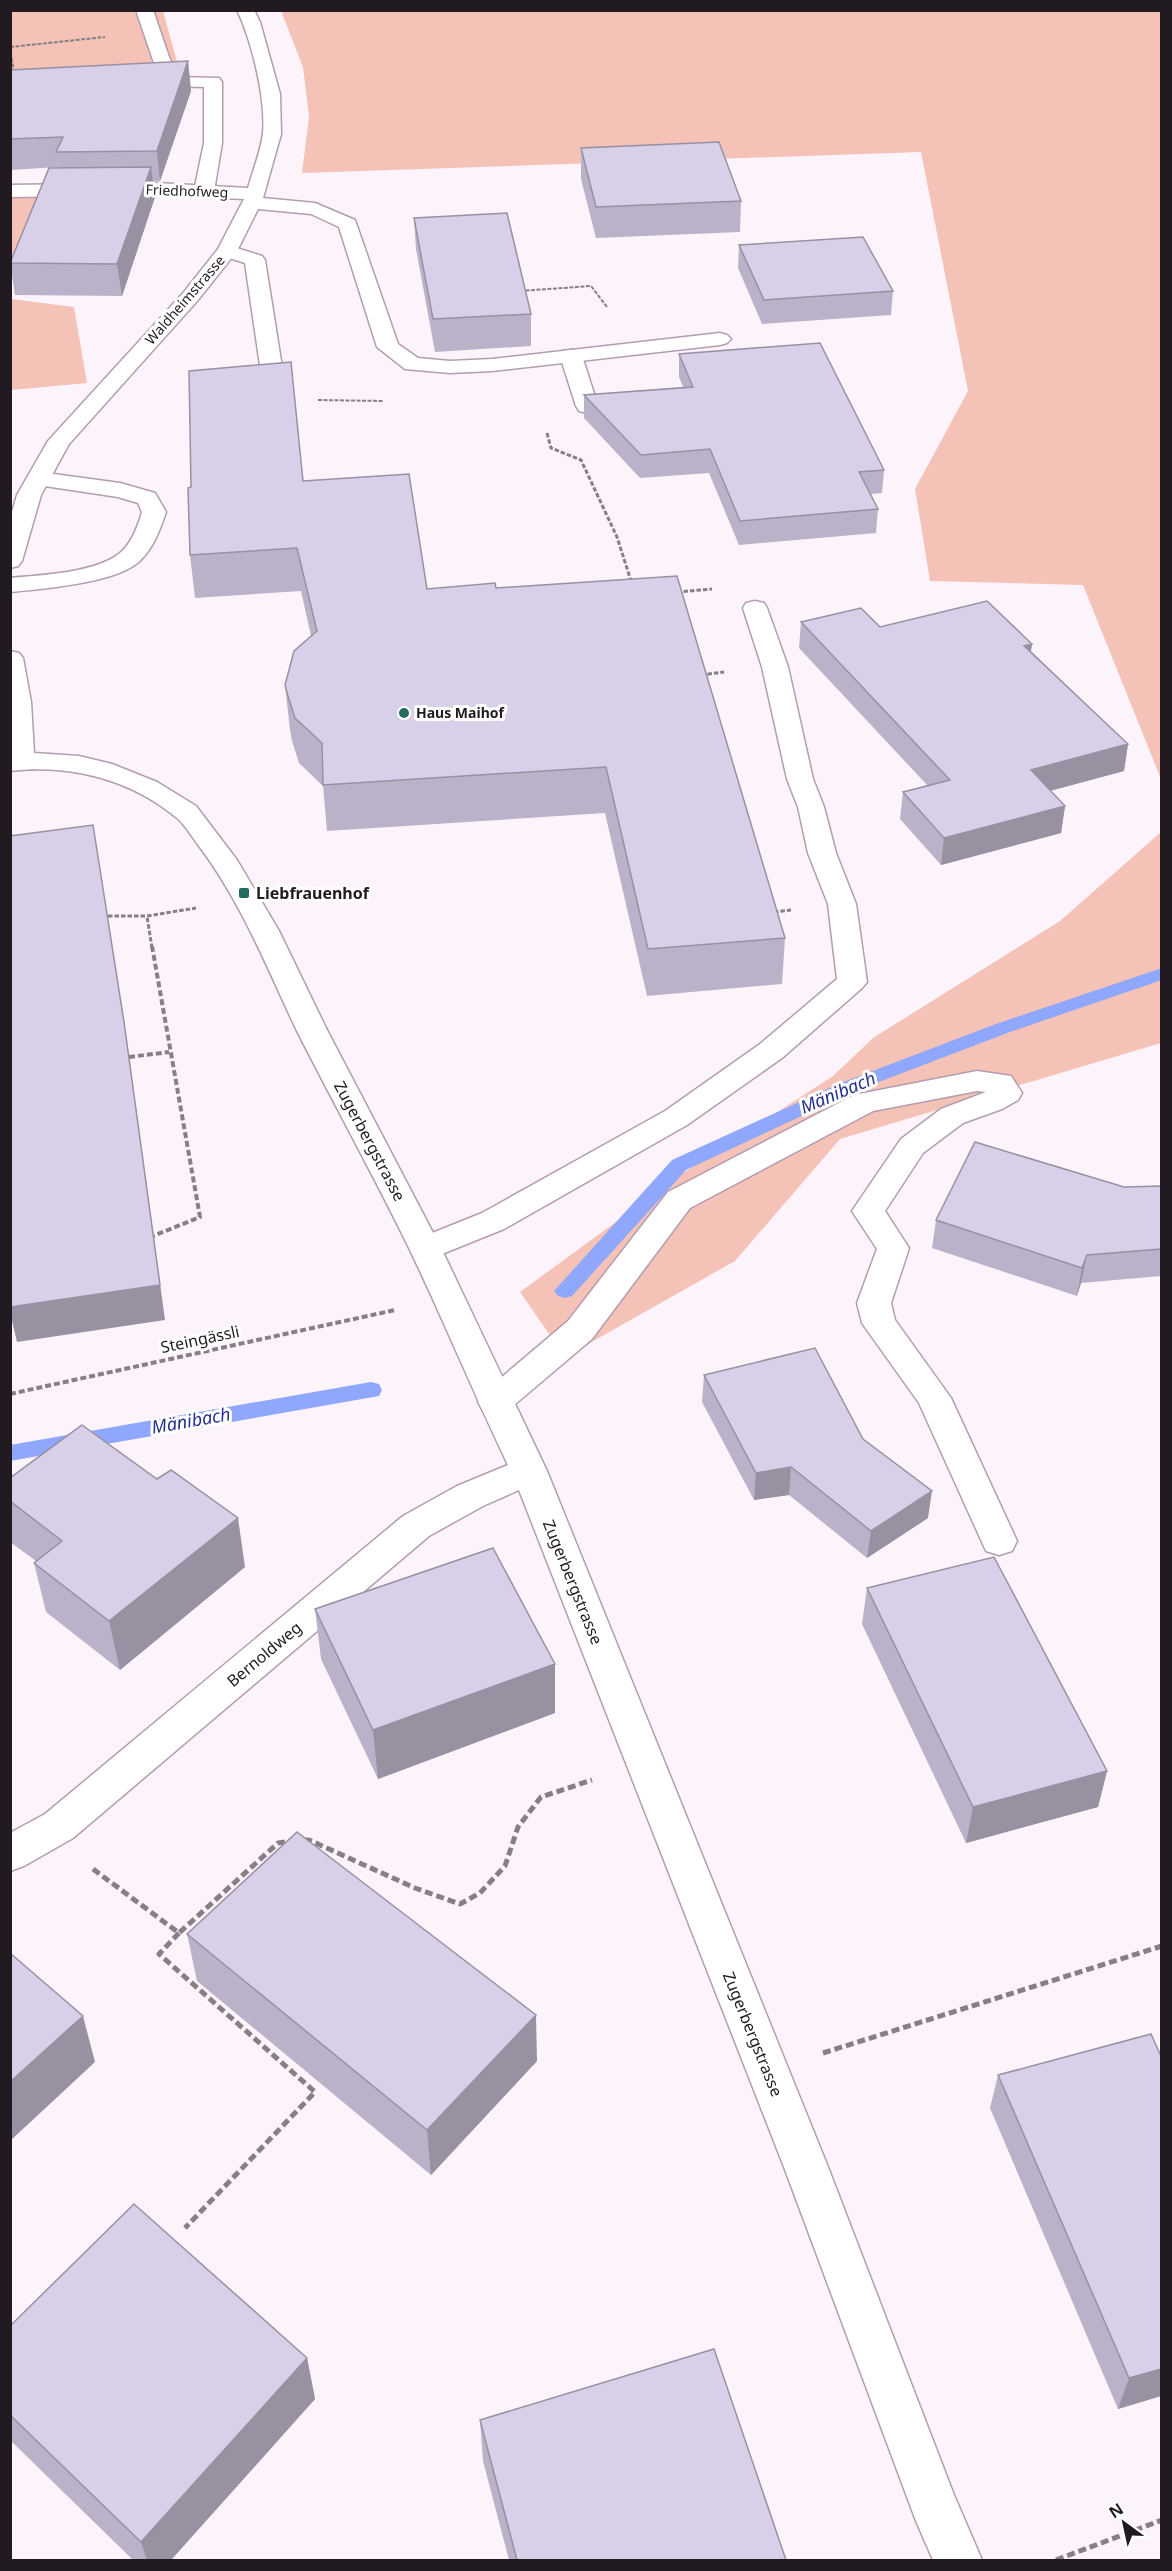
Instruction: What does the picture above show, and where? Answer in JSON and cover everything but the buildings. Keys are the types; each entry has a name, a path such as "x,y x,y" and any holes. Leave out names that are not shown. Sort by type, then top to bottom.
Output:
{"street":[{"path":"144,10 166,72 173,82 213,82 213,143 204,191"},
{"name":"Waldheimstrasse","path":"10,561 29,495 60,441 191,296 227,251 253,199 272,134 271,94 245,10"},
{"name":"Friedhofweg","path":"10,190 71,188 204,191 315,208 348,224 388,347 413,364 450,368 720,339"},
{"path":"227,251 255,261 274,386"},
{"path":"571,356 587,406"},
{"path":"10,585 91,573 128,559 147,533 154,512 147,498 120,490 39,479"},
{"path":"426,1248 493,1221 676,1118 771,1051 852,982 842,904 822,853 811,807 800,779 775,667 755,608"},
{"path":"10,658 18,702 16,762"},
{"name":"Zugerbergstrasse","path":"16,762 69,762 101,770 162,796 188,814 215,848 244,893 322,1050 426,1248 491,1394 529,1471 768,2071 929,2493 958,2560"},
{"path":"491,1394 580,1330 679,1200 865,1102 977,1081 1000,1083 1007,1093 992,1102 952,1116 912,1146 868,1211 893,1248 874,1303 879,1323 934,1398 999,1540"},
{"name":"Bernoldweg","path":"10,1854 59,1826 416,1526 478,1492 529,1471"}],"path":[{"path":"14,75 10,47 111,36"},
{"path":"518,291 591,286 638,348"},
{"path":"587,406 543,418 551,448 581,460 617,537 636,594"},
{"path":"674,592 718,589"},
{"path":"108,916 147,916 199,907"},
{"path":"147,916 169,1052 200,1217 153,1236"},
{"path":"129,1056 169,1052"},
{"name":"Steingässli","path":"10,1394 395,1310"},
{"path":"185,2228 315,2092 159,1954 278,1843 309,1840 415,1888 460,1904 480,1893 505,1866 518,1827 541,1797 593,1779"},
{"path":"83,1862 179,1933"},
{"path":"768,2071 1161,1946"},
{"path":"1056,2560 1161,2520"}],"shaded area":[{"path":"10,11 163,11 179,69 11,77"},
{"path":"281,11 1161,11 1161,779 1083,585 930,581 915,489 968,391 921,152 302,173 309,117 303,67"},
{"path":"11,198 36,198 11,277"},
{"path":"11,299 74,307 87,383 11,390"},
{"path":"1161,832 1161,1043 840,1139 735,1261 565,1357 520,1292 680,1175 833,1076 873,1038 1060,921"}],"waterway":[{"name":"Mänibach","path":"565,1291 679,1165 848,1087 1003,1028 1162,974"},
{"name":"Mänibach","path":"10,1453 371,1390"}],"place":[{"name":"Haus Maihof","path":"404,713"},
{"name":"Liebfrauenhof","path":"244,893"}]}
